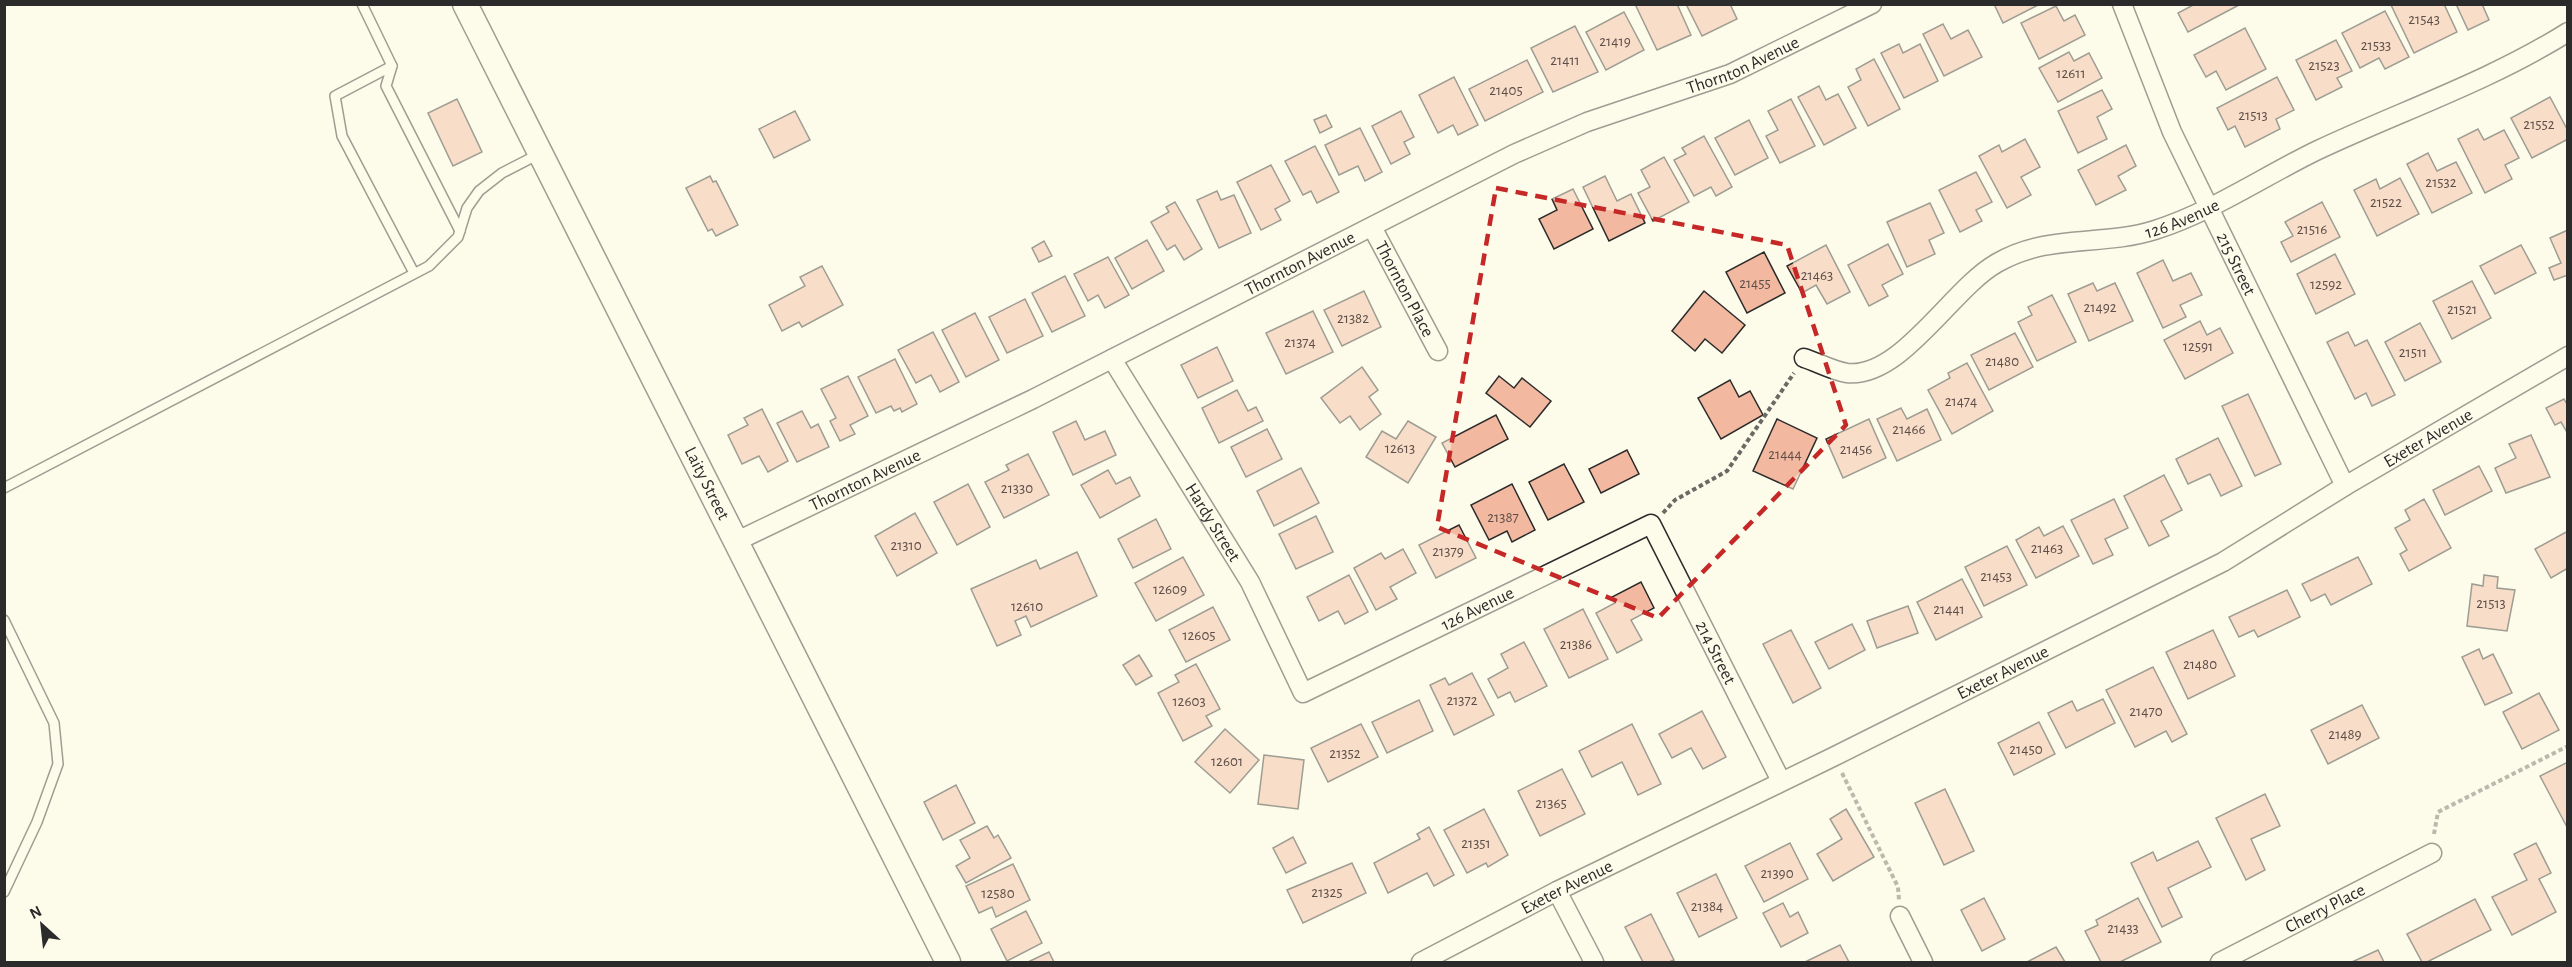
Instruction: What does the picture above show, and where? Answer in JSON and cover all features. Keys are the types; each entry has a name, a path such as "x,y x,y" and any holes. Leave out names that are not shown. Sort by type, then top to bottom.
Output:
{"street":[{"name":"Laity Street","path":"465,4 676,416 735,542 948,963"},
{"name":"Thornton Avenue","path":"735,542 1112,359 1535,144 1604,116 1730,74 1872,4"},
{"name":"215 Street","path":"2122,4 2163,113 2345,486"},
{"name":"126 Avenue","path":"1804,358 1845,373 1866,370 1905,348 1920,336 1959,292 1983,272 2007,257 2052,242 2114,239 2154,231 2209,206 2316,151 2523,58 2568,32"},
{"name":"Thornton Place","path":"1372,227 1438,351"},
{"name":"Exeter Avenue","path":"1420,962 1557,891 1833,757 2223,562 2345,486 2568,356"},
{"name":"Hardy Street","path":"1112,359 1250,582 1303,693"},
{"name":"126 Avenue","path":"1303,693 1651,524"},
{"name":"214 Street","path":"1651,524 1780,781"},
{"name":"Cherry Place","path":"2220,963 2432,853"},
{"path":"1557,891 1594,963"},
{"path":"1900,916 1923,963"}],"lane":[{"path":"362,4 392,66 386,86 460,231"},
{"path":"392,66 335,96 342,136 414,273"},
{"path":"4,488 429,266 458,237 467,208 479,191 502,173 541,153"},
{"path":"4,620 54,723 58,764 37,822 4,892"}],"path":[{"path":"1651,524 1675,500 1727,471 1804,358"},
{"path":"2432,853 2438,812 2568,746"},
{"path":"1833,757 1898,886 1900,916"}],"highlighted area":[{"path":"1496,188 1787,245 1846,425 1658,618 1437,527"}],"building":[{"path":"1635,4 1677,4 1691,35 1657,50"},
{"path":"1686,4 1730,4 1737,19 1702,36"},
{"path":"1994,4 2040,4 2003,23"},
{"path":"2195,4 2239,5 2188,32 2178,13"},
{"path":"2444,4 2457,32 2414,53 2391,5"},
{"path":"2456,4 2482,4 2489,20 2468,30"},
{"path":"2056,6 2064,21 2075,15 2085,35 2039,59 2021,23"},
{"path":"2385,11 2409,57 2385,69 2379,58 2360,68 2342,33"},
{"path":"1624,12 1644,50 1606,70 1586,32"},
{"path":"1943,24 1951,39 1968,30 1982,57 1944,76 1923,34"},
{"path":"1575,26 1598,72 1553,92 1531,48"},
{"path":"2245,28 2266,69 2226,90 2216,71 2206,77 2194,55"},
{"path":"2336,40 2352,71 2337,78 2342,87 2316,100 2296,60"},
{"path":"1899,44 1903,53 1920,44 1938,81 1904,98 1881,53"},
{"path":"2069,52 2074,61 2089,53 2102,78 2058,102 2039,68"},
{"path":"1874,59 1900,109 1868,126 1848,87 1861,80 1856,69"},
{"path":"1527,60 1543,92 1485,121 1469,89"},
{"path":"1454,77 1478,125 1458,135 1453,125 1438,133 1419,95"},
{"path":"2277,77 2294,110 2276,119 2280,129 2245,147 2235,126 2228,130 2217,108"},
{"path":"1819,86 1826,100 1838,94 1856,128 1824,145 1798,97"},
{"path":"2102,90 2112,109 2097,117 2107,139 2078,153 2058,111"},
{"path":"2550,97 2568,131 2568,139 2532,158 2511,118"},
{"path":"457,99 482,152 453,166 428,113"},
{"path":"1791,99 1815,146 1780,163 1766,136 1778,130 1768,111"},
{"path":"795,111 810,140 774,158 759,129"},
{"path":"1401,111 1414,137 1404,142 1410,154 1391,164 1372,126"},
{"path":"1326,115 1332,127 1320,133 1314,120"},
{"path":"1749,120 1768,158 1735,175 1715,138"},
{"path":"1360,128 1382,172 1365,181 1358,166 1339,175 1325,145"},
{"path":"2478,129 2484,140 2504,130 2519,158 2505,165 2512,179 2485,193 2458,139"},
{"path":"1704,136 1732,187 1716,196 1711,187 1694,196 1674,160 1686,154 1682,148"},
{"path":"2025,139 2040,167 2021,177 2031,195 2007,208 1979,156 1999,145 2002,152"},
{"path":"2126,145 2136,166 2118,176 2126,190 2096,205 2078,170"},
{"path":"1315,146 1339,192 1317,203 1311,191 1303,195 1285,161"},
{"path":"2428,153 2437,171 2456,162 2472,193 2432,213 2407,164"},
{"path":"1664,157 1689,202 1653,221 1638,193 1650,187 1641,170"},
{"path":"1271,165 1290,201 1275,209 1281,220 1261,230 1237,182"},
{"path":"1976,172 1992,202 1976,210 1982,221 1960,232 1939,190"},
{"path":"710,176 713,182 716,181 738,225 716,236 712,229 708,231 686,188"},
{"path":"1605,176 1617,201 1631,194 1645,223 1609,241 1583,187"},
{"path":"2400,178 2419,214 2377,236 2354,190 2376,179 2380,189"},
{"path":"1573,189 1593,229 1554,249 1539,219 1557,210 1552,199"},
{"path":"1217,191 1221,200 1234,195 1251,233 1219,248 1197,200"},
{"path":"1175,202 1202,249 1184,260 1175,245 1167,250 1151,222 1169,212 1166,207"},
{"path":"2322,202 2340,237 2291,262 2281,242 2293,236 2285,222"},
{"path":"1930,203 1944,233 1929,240 1935,254 1907,267 1887,222"},
{"path":"2568,230 2568,275 2554,280 2549,268 2561,263 2550,238"},
{"path":"1147,240 1164,271 1132,289 1115,258"},
{"path":"1044,241 1052,256 1039,262 1032,248"},
{"path":"1888,244 1903,274 1882,285 1888,296 1869,306 1848,265"},
{"path":"1826,245 1850,292 1827,304 1816,285 1802,293 1787,266"},
{"path":"2521,245 2536,273 2495,294 2480,266"},
{"path":"1764,252 1785,293 1747,313 1726,272"},
{"path":"2335,254 2355,294 2316,314 2297,274"},
{"path":"1108,257 1129,295 1105,308 1098,295 1088,301 1074,274"},
{"path":"2163,260 2173,281 2191,273 2202,295 2180,305 2186,317 2163,328 2137,273"},
{"path":"822,266 843,305 802,327 799,322 782,331 769,305 805,286 800,277"},
{"path":"1065,276 1085,316 1052,332 1032,293"},
{"path":"2472,281 2491,318 2452,339 2433,301"},
{"path":"2093,283 2097,291 2115,283 2133,321 2089,341 2068,294"},
{"path":"1364,291 1381,327 1342,346 1324,310"},
{"path":"1704,291 1745,325 1722,353 1705,339 1695,351 1672,331"},
{"path":"2052,295 2076,342 2037,361 2018,322 2032,315 2028,307"},
{"path":"1025,299 1043,336 1007,353 989,317"},
{"path":"1313,311 1333,352 1286,374 1266,333"},
{"path":"975,313 999,360 966,377 942,330"},
{"path":"2200,321 2207,335 2220,328 2233,353 2185,379 2164,340"},
{"path":"2420,323 2441,362 2405,381 2385,342"},
{"path":"933,332 959,382 940,392 931,375 916,383 898,350"},
{"path":"2348,332 2355,346 2367,340 2395,395 2372,406 2366,393 2355,399 2327,342"},
{"path":"2015,333 2033,367 1989,390 1971,355"},
{"path":"1217,347 1233,381 1198,398 1181,365"},
{"path":"895,359 917,404 902,412 900,408 894,411 891,406 876,413 858,377"},
{"path":"1967,363 1993,411 1952,434 1928,390 1950,378 1948,373"},
{"path":"1362,367 1378,390 1369,397 1381,414 1360,430 1350,416 1340,423 1321,398"},
{"path":"848,376 868,416 850,425 855,434 840,441 830,421 836,418 821,389"},
{"path":"1499,376 1514,388 1522,378 1551,401 1530,427 1486,393"},
{"path":"1730,380 1739,397 1750,391 1763,415 1721,439 1698,398"},
{"path":"1237,390 1248,411 1256,407 1263,421 1219,443 1202,408"},
{"path":"2248,394 2281,464 2255,476 2222,406"},
{"path":"2564,399 2568,406 2568,434 2561,422 2555,425 2546,408"},
{"path":"1901,408 1907,419 1927,409 1941,440 1897,461 1877,419"},
{"path":"762,409 788,461 768,472 759,456 742,464 728,435 748,425 744,418"},
{"path":"802,411 811,428 818,424 829,447 797,462 777,423"},
{"path":"1496,415 1508,439 1455,467 1442,443"},
{"path":"1777,419 1817,438 1793,489 1753,471"},
{"path":"1869,419 1886,458 1843,478 1826,439"},
{"path":"1076,421 1085,440 1105,431 1116,455 1073,475 1053,432"},
{"path":"1408,421 1436,437 1408,483 1366,457 1382,431 1396,439"},
{"path":"1267,429 1282,459 1246,477 1231,447"},
{"path":"2531,435 2550,477 2506,493 2495,468 2516,458 2509,444"},
{"path":"2218,438 2242,486 2221,496 2210,474 2188,484 2176,459"},
{"path":"1627,450 1639,474 1601,493 1589,469"},
{"path":"1028,454 1049,495 1004,518 985,482 1009,470 1006,465"},
{"path":"1564,464 1584,502 1548,520 1529,482"},
{"path":"2479,466 2492,491 2445,515 2433,490"},
{"path":"1301,468 1319,503 1274,526 1257,491"},
{"path":"1108,470 1116,484 1130,477 1140,496 1100,518 1081,485"},
{"path":"2164,475 2182,510 2161,521 2169,536 2149,546 2124,496"},
{"path":"968,484 990,527 957,545 934,502"},
{"path":"1512,484 1535,530 1512,542 1507,531 1489,540 1471,505"},
{"path":"2114,499 2128,528 2105,539 2113,555 2093,564 2071,520"},
{"path":"2424,499 2451,548 2409,571 2400,554 2407,550 2395,528 2410,520 2405,510"},
{"path":"915,513 937,553 897,576 875,536"},
{"path":"1316,516 1333,552 1296,569 1279,534"},
{"path":"1156,519 1171,549 1133,568 1118,539"},
{"path":"1459,525 1476,558 1436,578 1419,545"},
{"path":"2063,526 2079,556 2036,578 2016,540 2039,527 2044,536"},
{"path":"2568,531 2568,568 2551,578 2535,549"},
{"path":"2007,546 2027,585 1984,606 1965,567"},
{"path":"1403,549 1416,573 1390,587 1397,599 1376,610 1354,568 1381,553 1385,559"},
{"path":"1077,552 1097,596 1031,627 1026,616 1015,621 1021,635 997,646 971,589 1036,560 1040,569"},
{"path":"1183,557 1204,595 1156,621 1135,583"},
{"path":"2358,557 2372,584 2331,605 2325,594 2311,601 2302,584"},
{"path":"1349,575 1368,612 1345,624 1338,611 1319,621 1307,597"},
{"path":"2484,575 2498,577 2497,588 2515,590 2507,631 2467,626 2472,584 2483,586"},
{"path":"1962,579 1982,617 1936,640 1917,602"},
{"path":"1641,582 1654,608 1631,620 1642,640 1617,653 1596,613 1615,603 1612,597"},
{"path":"2287,590 2300,617 2258,637 2254,630 2239,637 2229,617"},
{"path":"1908,606 1918,633 1877,648 1867,621"},
{"path":"1213,607 1230,640 1186,662 1169,630"},
{"path":"1583,609 1608,659 1569,678 1544,629"},
{"path":"1852,624 1865,650 1829,669 1815,642"},
{"path":"1791,630 1821,688 1793,703 1763,644"},
{"path":"2213,630 2235,676 2188,699 2166,652"},
{"path":"1524,642 1547,686 1515,702 1510,692 1498,698 1488,679 1508,668 1501,654"},
{"path":"2479,649 2483,659 2493,654 2512,693 2485,705 2462,657"},
{"path":"1139,655 1152,676 1136,685 1123,665"},
{"path":"1196,664 1220,709 1206,716 1212,726 1183,741 1158,693 1179,682 1175,675"},
{"path":"2153,667 2187,734 2172,742 2166,731 2135,747 2106,690"},
{"path":"1472,673 1494,715 1454,735 1430,685 1445,678 1449,685"},
{"path":"2539,693 2559,730 2522,749 2503,712"},
{"path":"2103,699 2115,723 2066,748 2048,713 2072,701 2077,711"},
{"path":"1419,700 1433,731 1387,753 1372,722"},
{"path":"2362,705 2379,738 2328,764 2311,730"},
{"path":"1702,711 1726,757 1703,769 1691,748 1672,758 1659,734"},
{"path":"2039,722 2055,754 2014,775 1998,743"},
{"path":"1361,724 1378,757 1328,782 1311,748"},
{"path":"1632,724 1661,784 1638,795 1622,762 1592,777 1579,751"},
{"path":"1225,729 1259,760 1230,793 1195,762"},
{"path":"1264,755 1304,760 1298,809 1258,804"},
{"path":"2568,762 2568,829 2540,776"},
{"path":"1562,769 1585,814 1540,836 1518,791"},
{"path":"956,785 975,823 943,840 924,802"},
{"path":"1945,789 1974,851 1944,865 1915,803"},
{"path":"2265,794 2280,826 2251,839 2265,870 2246,880 2216,818"},
{"path":"1484,809 1508,855 1488,867 1486,863 1467,873 1444,830"},
{"path":"1846,809 1874,857 1833,881 1817,854 1842,839 1830,819"},
{"path":"987,826 994,838 998,835 1011,858 966,883 956,866 970,858 960,840"},
{"path":"1429,827 1454,875 1434,886 1427,873 1388,893 1374,863 1420,839 1417,834"},
{"path":"1293,837 1306,863 1286,873 1273,848"},
{"path":"2198,841 2211,867 2168,888 2182,917 2162,927 2131,863 2153,852 2157,861"},
{"path":"1790,843 1808,879 1764,902 1745,866"},
{"path":"2536,843 2551,873 2539,879 2556,912 2512,935 2492,897 2527,880 2514,854"},
{"path":"1352,863 1366,893 1303,923 1287,890"},
{"path":"1013,864 1030,900 996,917 992,907 979,913 966,886"},
{"path":"1716,874 1737,918 1699,937 1677,893"},
{"path":"1984,898 2005,939 1982,951 1961,910"},
{"path":"2138,898 2161,942 2120,962 2101,962 2085,931 2098,925 2096,920"},
{"path":"2475,899 2491,930 2427,962 2422,962 2407,934"},
{"path":"1783,903 1790,917 1798,912 1808,933 1781,947 1763,913"},
{"path":"1026,911 1042,943 1007,961 991,929"},
{"path":"1651,914 1674,960 1643,962 1625,927"},
{"path":"1840,945 1849,962 1805,962"},
{"path":"2056,947 2065,962 2027,962"},
{"path":"2378,950 2384,962 2352,962"},
{"path":"1049,952 1054,962 1028,962"}]}
